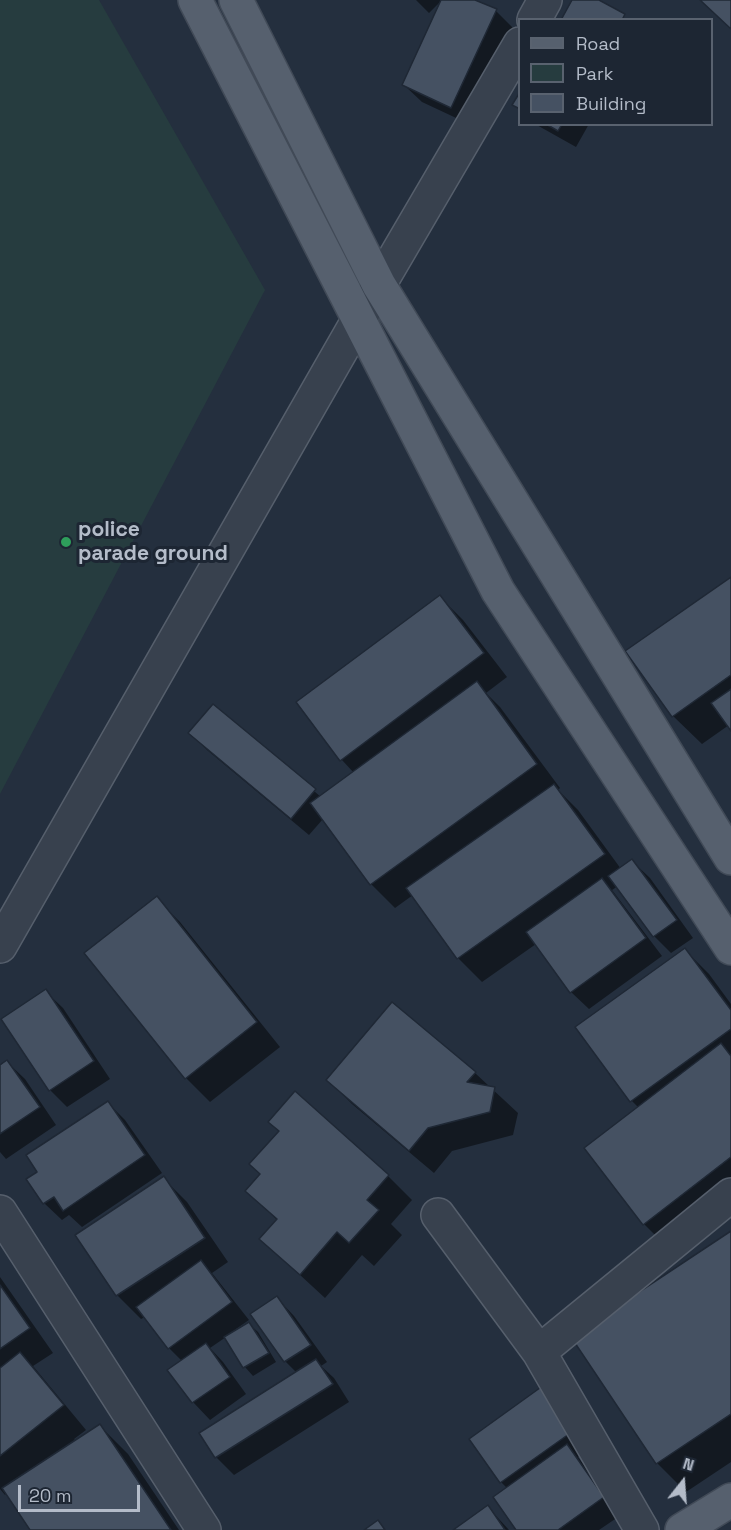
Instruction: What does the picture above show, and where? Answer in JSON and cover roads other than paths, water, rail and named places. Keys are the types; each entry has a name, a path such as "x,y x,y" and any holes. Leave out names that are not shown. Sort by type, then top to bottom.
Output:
{"main road":[{"path":"195,0 498,591 731,948"},
{"path":"236,0 379,285 731,858"},
{"path":"682,1530 731,1500"}],"street":[{"path":"535,18 545,0"},
{"path":"0,946 518,46"},
{"path":"539,1352 731,1195"},
{"path":"0,1212 204,1530"},
{"path":"438,1215 539,1352 642,1530"}],"place":[{"name":"police parade ground","path":"66,542"}]}
